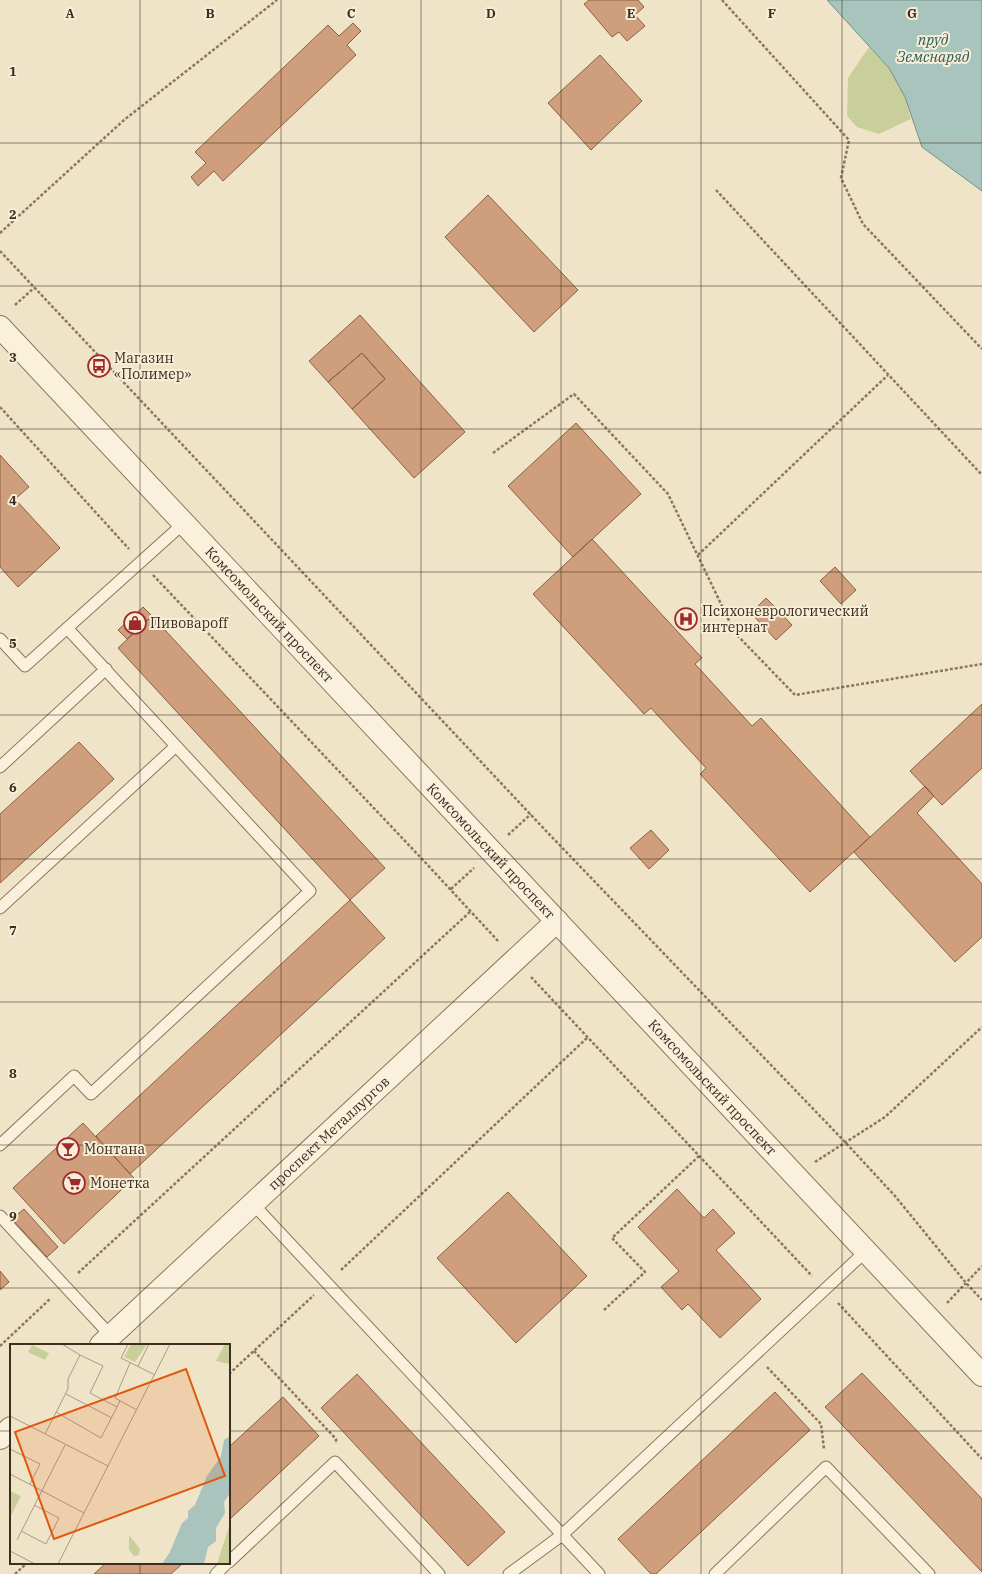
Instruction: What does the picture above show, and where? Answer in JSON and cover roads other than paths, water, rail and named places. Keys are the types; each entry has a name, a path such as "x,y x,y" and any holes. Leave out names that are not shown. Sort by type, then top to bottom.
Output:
{"street":[{"name":"Комсомольский проспект","path":"0,327 982,1375"},
{"name":"проспект Металлургов","path":"106,1340 557,921"},
{"path":"0,1438 10,1429"}],"lane":[{"path":"0,639 25,666 184,523"},
{"path":"0,1145 74,1076 91,1094 310,891 68,628"},
{"path":"0,768 106,670"},
{"path":"0,908 176,746"},
{"path":"253,1204 599,1574"},
{"path":"0,1216 64,1286 106,1340"},
{"path":"509,1574 562,1535 866,1251"},
{"path":"230,1560 335,1462 440,1574"},
{"path":"715,1574 826,1467 929,1574"},
{"path":"216,1574 226,1564"}],"water":[{"name":"пруд Земснаряд","path":"827,0 982,0 982,191 922,147 905,97 889,68"}],"place":[{"name":"Магазин «Полимер»","path":"99,366"},
{"name":"Психоневрологический интернат","path":"686,619"},
{"name":"Пивовароff","path":"135,623"},
{"name":"Монтана","path":"68,1149"},
{"name":"Монетка","path":"74,1183"}]}
